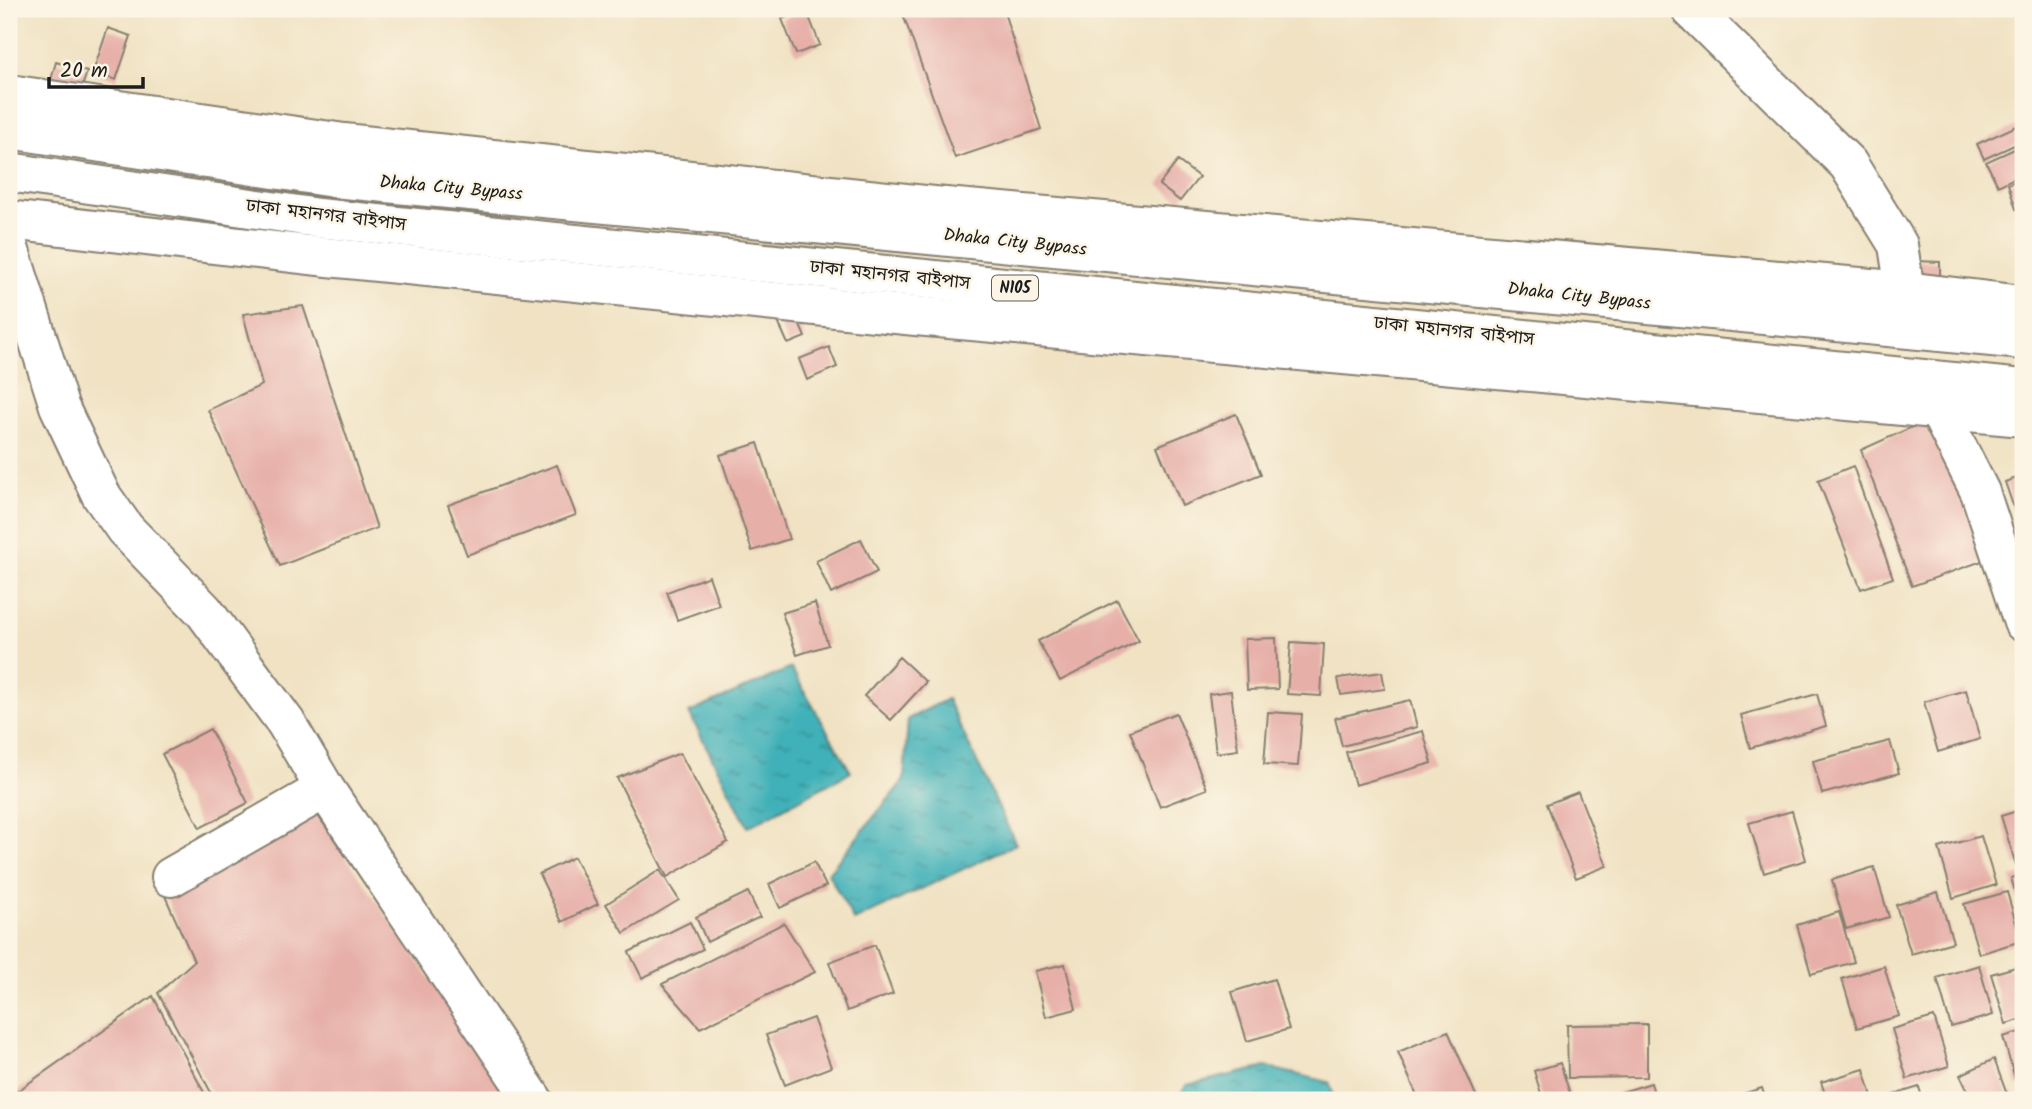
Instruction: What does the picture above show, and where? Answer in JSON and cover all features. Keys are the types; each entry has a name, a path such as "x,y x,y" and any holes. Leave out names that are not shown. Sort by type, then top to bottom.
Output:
{"main road":[{"path":"1690,9 1848,164 1898,245 1905,292"},
{"path":"9,93 344,143 907,203 1905,292 2023,305"},
{"name":"Dhaka City Bypass","path":"9,129 334,178 2023,340"},
{"name":"ঢাকা মহানগর বাইপাস","path":"9,172 318,218 2023,389"},
{"path":"9,220 326,257 916,316 2023,417"},
{"path":"9,248 59,406 101,495 125,529 204,611 286,723 326,789 533,1100"},
{"path":"1938,409 1980,492 2023,622"},
{"path":"171,877 326,789"}],"water":[{"path":"791,668 851,772 748,827 689,713"},
{"path":"947,699 1016,844 854,921 828,873 904,780 908,719"},
{"path":"1266,1067 1329,1082 1335,1100 1175,1100 1187,1085"}],"building":[{"path":"806,9 820,45 796,54 782,19"},
{"path":"901,9 1003,9 1041,129 955,158"},
{"path":"108,28 131,36 116,80 93,72"},
{"path":"56,62 87,72 81,90 51,80"},
{"path":"2023,123 2023,141 1984,159 1977,144"},
{"path":"2023,145 2023,174 1998,186 1986,162"},
{"path":"1178,161 1199,177 1180,201 1159,185"},
{"path":"2023,178 2023,210 2016,209 2008,184"},
{"path":"1915,261 1940,262 1940,277 1914,276"},
{"path":"303,306 377,528 280,566 208,410 262,385 243,314"},
{"path":"792,307 805,337 788,344 775,315"},
{"path":"829,347 837,367 807,380 799,359"},
{"path":"1236,414 1261,474 1182,506 1157,446"},
{"path":"1932,418 1985,560 1912,586 1861,450"},
{"path":"758,443 789,539 752,551 720,455"},
{"path":"557,465 576,515 467,555 448,505"},
{"path":"1853,466 1893,578 1861,589 1818,480"},
{"path":"2023,476 2023,535 2005,482"},
{"path":"861,539 877,572 831,594 816,561"},
{"path":"709,576 719,605 677,620 667,592"},
{"path":"1117,600 1139,641 1060,681 1038,641"},
{"path":"815,603 828,645 797,655 782,613"},
{"path":"1276,638 1278,689 1247,690 1245,639"},
{"path":"1291,642 1324,644 1321,696 1287,694"},
{"path":"899,657 926,682 891,720 864,696"},
{"path":"1382,672 1385,689 1341,695 1338,678"},
{"path":"1966,690 1980,739 1938,752 1924,702"},
{"path":"1231,691 1238,750 1216,753 1209,694"},
{"path":"1817,694 1826,726 1750,748 1741,715"},
{"path":"1410,700 1417,727 1342,746 1335,718"},
{"path":"1268,712 1302,714 1298,766 1264,764"},
{"path":"1176,713 1207,789 1160,807 1130,731"},
{"path":"210,729 248,803 200,828 162,754"},
{"path":"1423,731 1432,763 1355,785 1346,752"},
{"path":"1890,741 1899,773 1822,794 1813,761"},
{"path":"680,753 728,842 667,877 617,778"},
{"path":"1578,792 1607,866 1576,878 1547,804"},
{"path":"2023,809 2023,863 2016,865 2001,816"},
{"path":"1792,811 1806,860 1764,873 1749,823"},
{"path":"316,813 514,1100 215,1100 158,993 194,961 165,896"},
{"path":"1981,836 1996,885 1953,898 1939,848"},
{"path":"574,857 598,904 562,922 539,874"},
{"path":"814,862 826,886 780,908 769,884"},
{"path":"1874,867 1889,917 1846,929 1832,880"},
{"path":"660,870 679,900 624,933 606,904"},
{"path":"2023,875 2023,917 2011,878"},
{"path":"748,892 760,917 707,942 696,917"},
{"path":"1938,892 1953,942 1911,954 1896,905"},
{"path":"2007,892 2021,941 1979,954 1964,904"},
{"path":"1839,912 1854,962 1811,974 1797,925"},
{"path":"690,922 703,949 642,978 629,952"},
{"path":"784,923 815,972 700,1028 662,984"},
{"path":"875,945 893,994 847,1011 829,962"},
{"path":"1065,964 1076,1009 1046,1017 1035,971"},
{"path":"1979,965 1993,1015 1951,1027 1937,978"},
{"path":"2023,965 2023,1019 2006,1024 1991,974"},
{"path":"1884,966 1899,1016 1857,1028 1842,979"},
{"path":"1274,979 1289,1029 1247,1041 1232,992"},
{"path":"153,996 208,1100 9,1100 9,1097"},
{"path":"1934,1017 1949,1066 1907,1079 1892,1029"},
{"path":"813,1018 831,1067 785,1085 766,1035"},
{"path":"1647,1024 1647,1077 1568,1078 1567,1025"},
{"path":"1448,1031 1478,1100 1419,1100 1398,1052"},
{"path":"2023,1031 2023,1084 2017,1086 2003,1037"},
{"path":"1994,1059 2009,1100 1972,1100 1960,1075"},
{"path":"1560,1063 1572,1100 1543,1100 1534,1071"},
{"path":"1864,1069 1873,1100 1827,1100 1821,1082"},
{"path":"1651,1083 1656,1100 1610,1100 1609,1096"},
{"path":"1919,1087 1923,1100 1877,1100"},
{"path":"1762,1088 1766,1100 1722,1100"}]}
